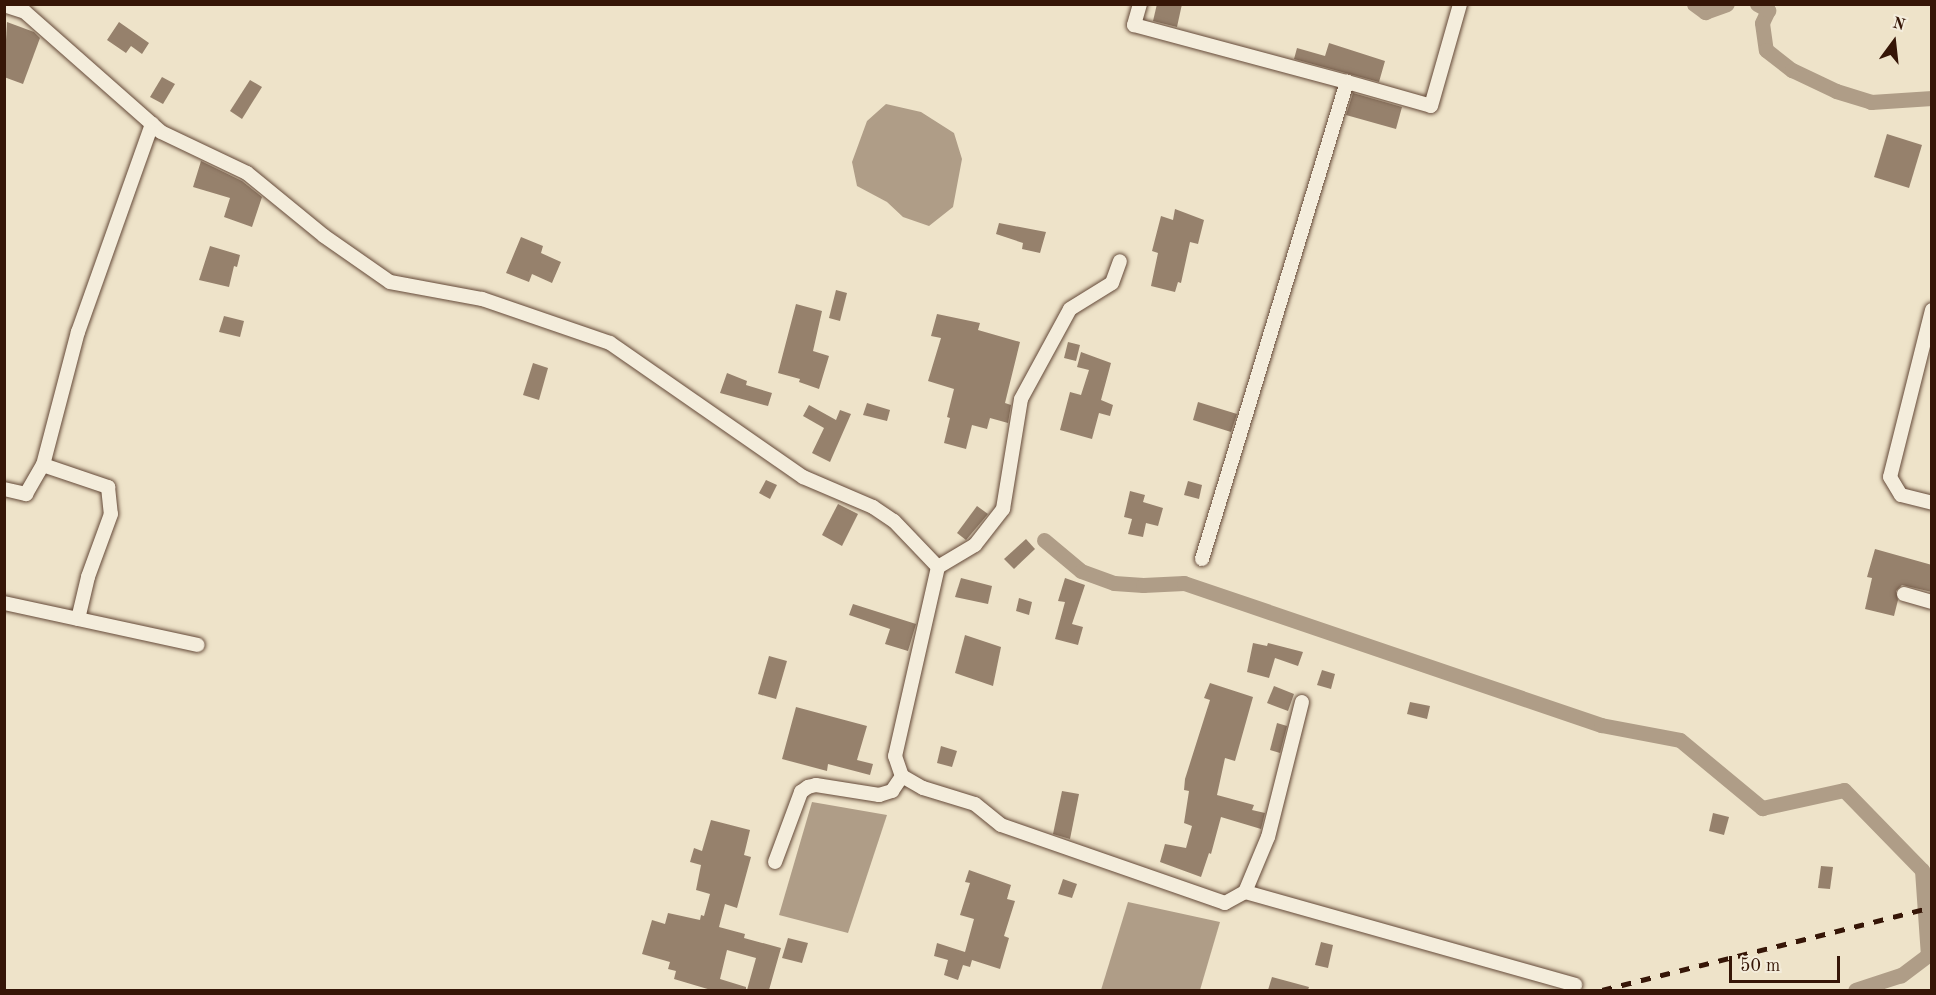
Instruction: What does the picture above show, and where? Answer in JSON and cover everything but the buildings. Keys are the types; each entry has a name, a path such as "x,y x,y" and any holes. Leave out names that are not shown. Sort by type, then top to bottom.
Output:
{"street":[{"path":"1140,4 1134,25 1431,106 1460,4"},
{"path":"4,5 25,12 161,132 247,173 324,236 390,282 482,299 610,343 803,477 873,507 894,521 938,567"},
{"path":"1202,559 1347,82"},
{"path":"4,489 26,494 43,465 78,332 152,124"},
{"path":"1120,261 1112,283 1070,309 1021,399 1003,509 975,546 938,567 895,756 902,776 924,788 975,804 1001,825 1225,903 1245,892 1268,837 1302,702"},
{"path":"1932,310 1890,477 1901,495 1932,503"},
{"path":"43,465 108,487 111,514 88,577 78,619"},
{"path":"1904,594 1932,602"},
{"path":"4,603 198,645"},
{"path":"776,862 801,792 808,787 816,785 879,795 892,791 902,776"},
{"path":"1245,892 1575,985"}],"shaded area":[{"path":"886,104 921,112 954,133 962,159 953,207 929,226 903,217 887,202 857,186 852,162 867,121"},
{"path":"812,802 887,815 848,933 779,915"},
{"path":"1128,902 1220,922 1200,990 1101,990"}],"waterway":[{"path":"1694,4 1705,12 1727,4"},
{"path":"1757,4 1768,10 1762,23 1766,50 1792,70 1836,91 1871,102 1932,98"},
{"path":"1044,540 1081,571 1114,583 1143,585 1184,583 1601,725 1680,740 1762,808 1844,790 1922,870 1928,955 1901,975 1855,990"},
{"path":"1928,955 1932,962"}],"railway":[{"path":"1602,990 1932,907"}]}
